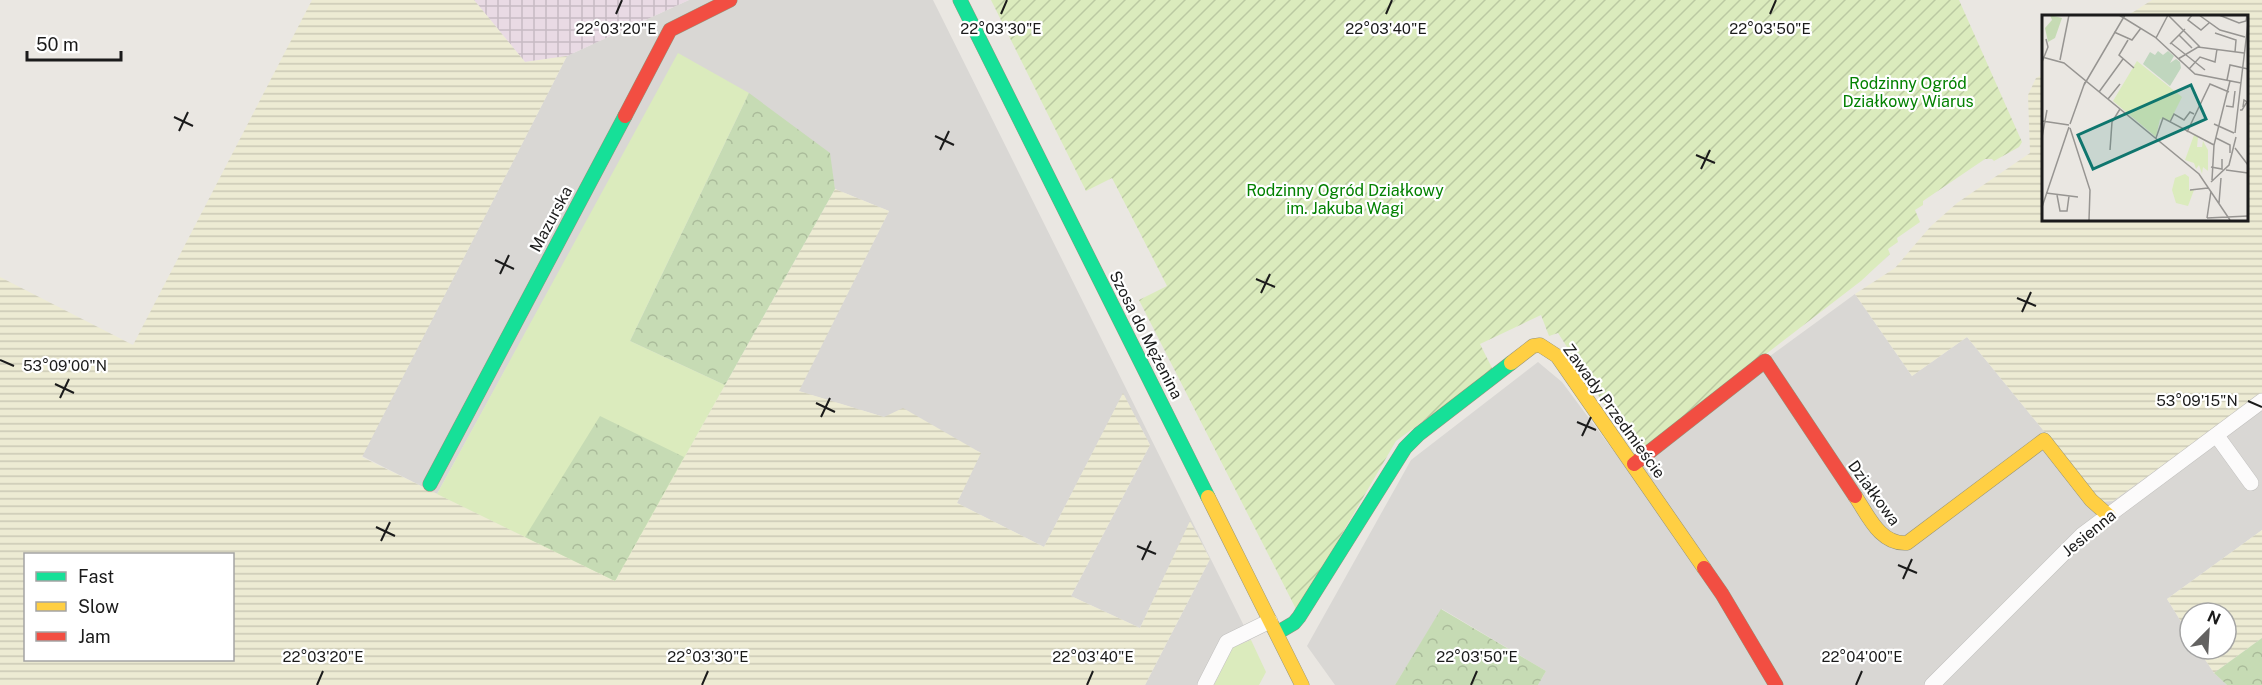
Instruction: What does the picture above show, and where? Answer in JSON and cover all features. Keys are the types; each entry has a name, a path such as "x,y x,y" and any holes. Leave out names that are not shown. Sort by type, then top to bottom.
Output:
{"street":[{"name":"Mazurska","path":"430,483 670,30 730,0"},
{"name":"Szosa do Mężenina","path":"960,0 1302,685"},
{"name":"Zawady Przedmieście","path":"1274,627 1294,623 1299,617 1405,448 1419,434 1533,346 1540,345 1557,356 1634,464 1722,594 1776,685"},
{"name":"Działkowa","path":"1634,464 1765,362 1879,532 1888,541 1898,544 1907,543 2044,440 2091,500 2109,516"},
{"name":"Jesienna","path":"1932,685 2082,536 2262,401"},
{"path":"2217,436 2251,483"},
{"path":"1205,685 1227,642 1274,627"}],"shaded area":[{"path":"312,0 474,0 525,62 567,56 362,457 615,581 835,189 889,211 799,391 884,417 903,408 981,453 957,503 1044,547 1123,393 1150,445 1071,596 1140,628 1190,521 1210,559 1145,685 0,685 0,277 133,345"},
{"path":"474,0 689,0 567,56 525,62"},
{"path":"689,0 933,0 1251,640 1233,647 1214,685 1145,685 1210,559 1190,522 1140,628 1071,596 1150,445 1123,394 1044,547 957,503 980,452 884,417 798,391 889,211 835,189 829,153 679,54 437,494 362,456 567,56"},
{"path":"2152,0 2262,0 2262,394 2113,501 2102,502 1967,337 1912,376 1855,294 1895,268 1930,227 1957,203 2030,153 2028,95 2036,78 2042,75 2042,220 2247,220 2247,15 2129,15"},
{"path":"1855,294 1912,376 1967,337 2102,502 2262,394 2262,530 2167,599 2178,617 2178,661 2206,661 2214,673 2227,685 1538,685 1546,671 1442,609 1395,685 1335,685 1307,646 1411,460 1538,362 1562,382 1621,461 1636,454"},
{"path":"2262,530 2262,638 2238,656 2238,601 2178,601 2178,617 2167,599"},
{"path":"2206,661 2230,661 2214,673"}],"green space":[{"name":"Rodzinny Ogród Działkowy im. Jakuba Wagi","path":"991,0 1959,0 2022,142 2019,147 1994,161 1985,159 1923,201 1923,205 1915,210 1920,222 1897,238 1898,242 1888,249 1890,254 1861,281 1636,454 1558,333 1549,336 1541,315 1480,344 1493,370 1396,441 1297,611 1139,300 1167,286 1112,178 1086,191"},
{"path":"678,53 749,93 630,341 725,385 615,581 437,494"},
{"path":"749,93 830,153 835,189 725,385 630,341"},
{"path":"600,416 684,457 615,581 525,537"},
{"path":"1441,609 1546,671 1538,685 1395,685"},
{"path":"2262,638 2262,685 2227,685 2214,673 2230,661 2238,661 2238,656"},
{"path":"1251,640 1266,672 1259,685 1214,685 1233,647"}],"traffic: fast":[{"path":"960,0 1208,497"},
{"path":"430,484 625,116"},
{"path":"1277,633 1294,623 1299,617 1405,448 1419,434 1511,363"}],"traffic: slow":[{"path":"1511,363 1533,346 1540,345 1557,356 1704,568"},
{"path":"1855,496 1882,534 1889,539 1907,543 2044,440 2091,500 2109,516"},
{"path":"1208,497 1302,685"}],"traffic: jam":[{"path":"625,116 670,30 730,0"},
{"path":"1634,464 1765,361 1855,496"},
{"path":"1704,568 1776,685"}],"park label":[{"name":"Rodzinny Ogród Działkowy Wiarus","path":"1908,92"}]}
